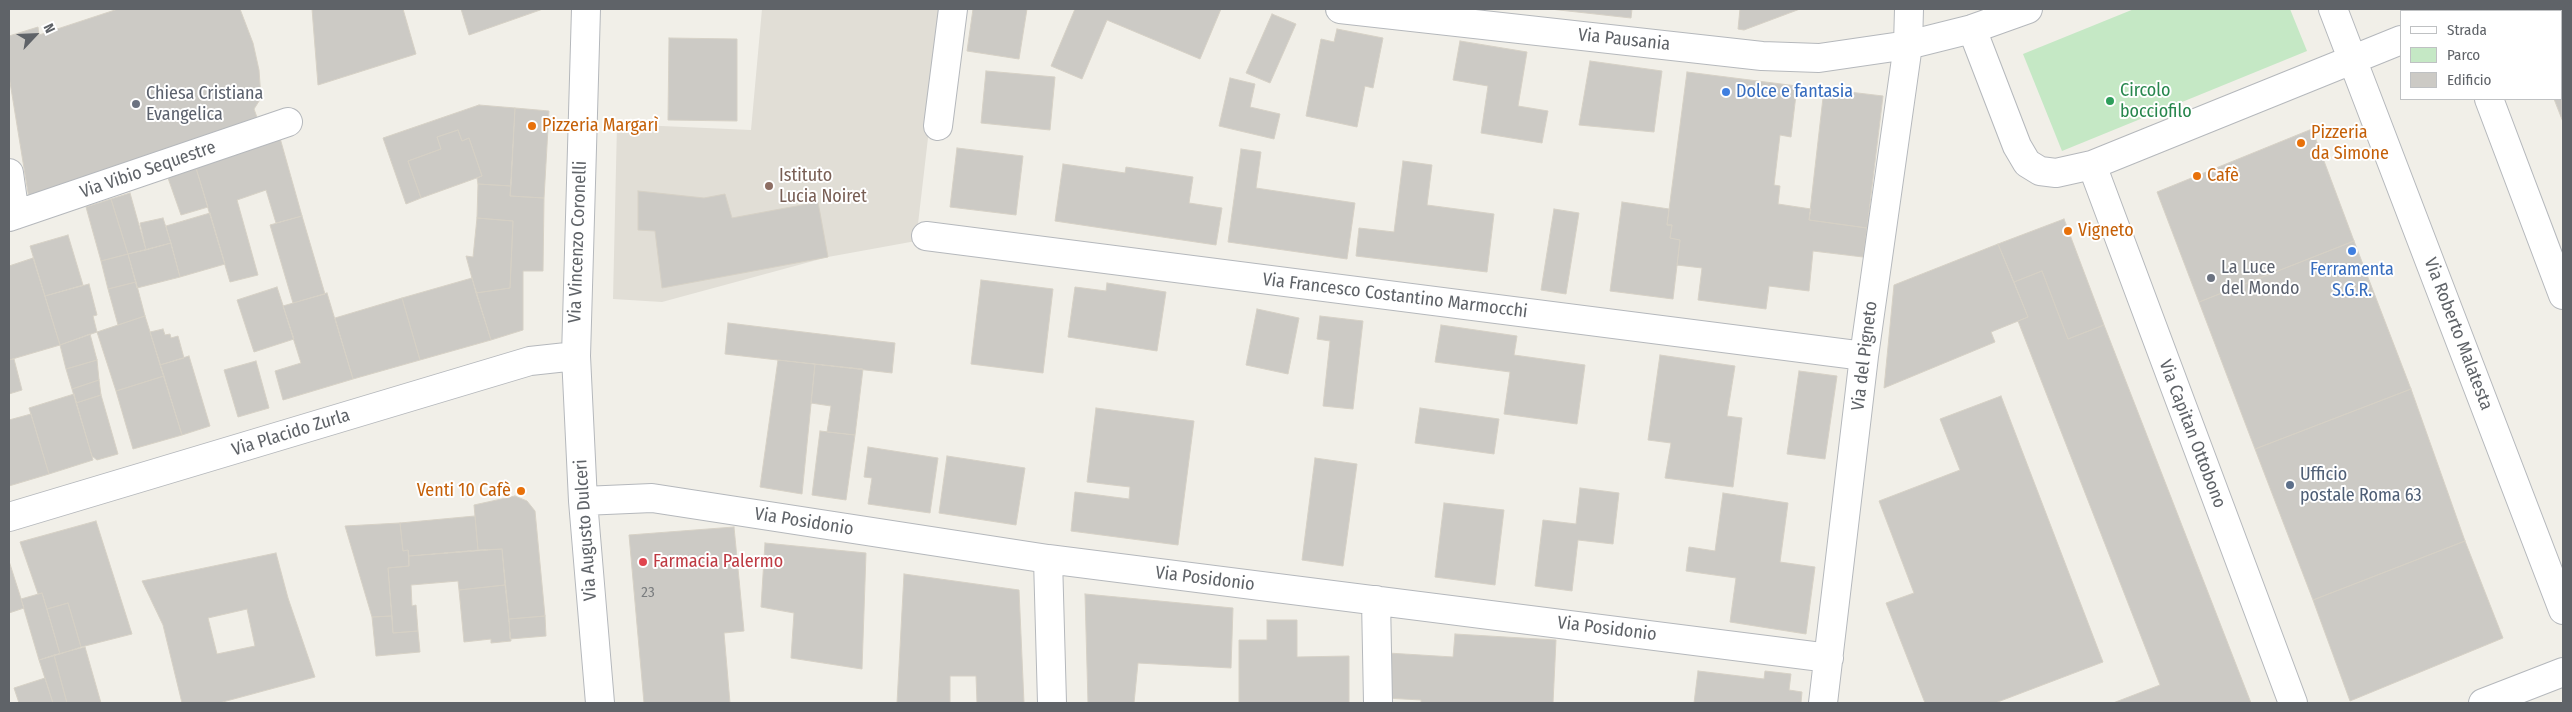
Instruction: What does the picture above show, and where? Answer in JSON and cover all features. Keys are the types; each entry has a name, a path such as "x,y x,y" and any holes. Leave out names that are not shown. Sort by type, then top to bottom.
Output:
{"street":[{"name":"Via Vincenzo Coronelli","path":"576,356 586,9"},
{"path":"938,126 953,9"},
{"name":"Via Pausania","path":"1340,9 1762,56 1819,58 1908,45 1972,29 2028,9"},
{"name":"Via del Pigneto","path":"1823,703 1864,356 1908,45 1909,9"},
{"name":"Via Roberto Malatesta","path":"2333,9 2563,610"},
{"path":"1972,29 2018,146 2028,163 2040,171 2056,173 2092,166 2400,40"},
{"path":"2489,100 2563,295"},
{"name":"Via Vibio Sequestre","path":"12,216 288,122"},
{"name":"Via Capitan Ottobono","path":"2092,166 2294,703"},
{"path":"9,173 12,216"},
{"name":"Via Francesco Costantino Marmocchi","path":"926,236 1864,356"},
{"name":"Via Augusto Dulceri","path":"576,356 583,500 600,703"},
{"name":"Via Placido Zurla","path":"9,517 525,362 576,356"},
{"name":"Via Posidonio","path":"583,500 652,498 1048,559 1829,658"},
{"path":"1048,559 1052,703"},
{"path":"1376,600 1378,703"},
{"path":"2483,703 2563,672"}],"shaded area":[{"name":"Istituto Lucia Noiret","path":"762,9 943,9 916,241 828,257 662,302 613,299 617,124 751,130"}],"green space":[{"name":"Circolo bocciofilo","path":"2134,9 2290,9 2307,51 2062,151 2023,54"}],"building":[{"name":"Chiesa Cristiana Evangelica","path":"118,9 240,9 253,43 259,70 261,98 254,109 259,123 30,205 9,76 9,36 38,27 39,35"},
{"path":"312,9 403,9 416,54 318,85"},
{"path":"461,9 543,9 469,35"},
{"path":"973,9 1027,9 1019,59 967,51"},
{"path":"1075,9 1221,9 1200,59 1107,20 1082,79 1051,66"},
{"path":"1550,9 1632,9 1631,18"},
{"path":"1740,9 1800,9 1744,30 1738,29"},
{"path":"1272,14 1296,24 1270,83 1246,73"},
{"path":"2562,28 2563,122 2554,100 2562,100"},
{"path":"1337,29 1383,38 1373,88 1365,86 1357,127 1306,116 1321,39 1334,42"},
{"path":"669,38 737,39 737,121 668,120"},
{"path":"1460,41 1527,52 1518,106 1548,111 1542,143 1481,133 1488,86 1453,80"},
{"path":"1590,61 1662,71 1654,132 1579,125"},
{"path":"986,71 1055,77 1050,130 981,123"},
{"path":"1687,72 1797,86 1791,137 1780,135 1774,185 1780,186 1778,204 1811,209 1809,220 1867,228 1863,257 1813,251 1809,291 1769,286 1766,309 1698,300 1702,268 1677,265 1680,240 1670,238 1672,225 1667,225"},
{"path":"1230,78 1255,84 1250,107 1280,114 1274,139 1219,126"},
{"path":"1824,89 1883,96 1867,228 1809,220"},
{"path":"479,105 515,108 511,186 478,184 477,178 482,176 469,138 462,141 458,130 437,137 441,149 408,161 421,198 406,204 383,138"},
{"path":"515,108 549,111 544,198 510,196"},
{"path":"2312,129 2354,241 2199,302 2157,192"},
{"path":"458,130 462,141 469,138 482,176 421,198 408,161 441,149 437,137"},
{"path":"280,138 302,216 276,223 266,190 237,200 258,275 230,282 196,168"},
{"path":"957,148 1023,156 1016,215 950,207"},
{"path":"1241,149 1261,152 1256,188 1355,203 1347,259 1228,242"},
{"path":"1403,161 1432,165 1427,205 1494,214 1487,272 1356,256 1359,228 1394,232"},
{"path":"1063,164 1125,173 1126,167 1193,177 1189,203 1222,208 1216,245 1055,221"},
{"path":"196,168 208,207 181,215 168,178"},
{"path":"478,184 511,186 510,196 544,198 543,271 523,271 523,330 491,340 476,293 510,288 513,221 477,218"},
{"path":"638,191 704,198 725,194 732,218 818,202 828,257 662,288 655,231 638,230"},
{"path":"130,193 146,250 128,254 111,199"},
{"path":"111,199 128,254 101,261 86,207"},
{"path":"1622,202 1669,209 1667,225 1672,225 1670,238 1680,240 1673,299 1610,291"},
{"path":"1554,209 1579,213 1566,294 1541,290"},
{"path":"210,213 225,264 180,277 166,226"},
{"path":"302,216 325,294 293,303 270,225"},
{"path":"163,218 171,243 146,250 140,223"},
{"path":"477,218 513,221 510,288 476,293 466,256 473,257"},
{"path":"2064,219 2104,325 2068,339 2042,271 2014,282 1998,244"},
{"path":"68,235 83,285 45,296 30,246"},
{"path":"2354,241 2411,389 2255,449 2199,302"},
{"path":"171,243 180,277 137,288 128,254"},
{"path":"1998,244 2028,317 1991,332 1995,342 1884,388 1894,285"},
{"path":"128,254 136,282 108,289 101,261"},
{"path":"33,258 60,345 9,360 9,266"},
{"path":"2042,271 2068,339 2104,325 2251,703 2113,703 2160,685 2018,321 2028,317 2014,282"},
{"path":"472,278 491,340 420,360 402,298"},
{"path":"981,280 1053,289 1043,373 971,364"},
{"path":"136,282 145,316 118,325 108,289"},
{"path":"1107,283 1166,292 1157,351 1068,337 1075,287 1106,291"},
{"path":"89,284 97,315 93,316 97,332 60,345 45,296"},
{"path":"277,287 294,339 254,352 237,300"},
{"path":"327,293 353,379 283,400 275,371 301,363 283,306"},
{"path":"402,298 420,360 353,379 335,318"},
{"path":"1257,309 1299,318 1288,374 1246,365"},
{"path":"145,316 164,376 116,391 97,332"},
{"path":"1320,316 1363,321 1353,409 1323,406 1330,341 1317,339"},
{"path":"728,323 895,343 892,373 725,354"},
{"path":"1441,325 1517,336 1514,355 1585,365 1577,424 1504,414 1510,372 1435,362"},
{"path":"163,329 165,335 170,334 171,338 178,336 184,358 160,365 150,332"},
{"path":"90,334 97,360 66,369 60,345"},
{"path":"1660,355 1735,366 1727,416 1742,418 1733,487 1665,478 1671,443 1648,440"},
{"path":"189,356 210,426 182,435 160,365"},
{"path":"14,359 22,390 9,394 9,360"},
{"path":"97,360 99,380 72,389 66,369"},
{"path":"778,360 815,364 802,494 760,487"},
{"path":"256,361 269,408 238,417 224,370"},
{"path":"815,364 863,369 855,435 827,432 831,406 811,403"},
{"path":"1799,371 1837,376 1825,459 1787,454"},
{"path":"164,376 182,435 133,449 116,391"},
{"path":"99,380 101,395 76,403 72,389"},
{"path":"2411,389 2465,541 2313,600 2255,449"},
{"path":"74,394 93,460 49,474 29,408"},
{"path":"101,395 118,454 97,460 92,456 76,403"},
{"path":"2001,396 2103,662 1995,703 1925,703 1886,603 1914,593 1879,501 1960,470 1940,419"},
{"path":"1096,408 1194,421 1178,545 1071,531 1075,492 1129,499 1130,487 1087,482"},
{"path":"1420,408 1499,419 1494,454 1415,443"},
{"path":"31,414 49,474 9,486 9,420"},
{"path":"820,431 855,435 846,500 812,495"},
{"path":"868,447 938,458 930,513 868,504 872,478 864,477"},
{"path":"947,456 1025,468 1016,525 939,513"},
{"path":"1315,458 1357,464 1343,566 1302,560"},
{"path":"1580,488 1619,493 1613,544 1578,540 1572,591 1535,586 1543,520 1576,524"},
{"path":"1723,493 1788,503 1780,562 1815,567 1806,634 1730,622 1736,578 1686,571 1689,547 1715,551"},
{"path":"515,496 527,501 535,511 545,616 509,619 502,549 478,550 474,505"},
{"path":"1444,503 1504,510 1495,585 1435,577"},
{"path":"475,516 478,550 409,556 408,550 403,551 400,523"},
{"path":"96,521 132,634 81,647 68,603 47,609 42,593 38,594 20,542"},
{"path":"400,523 403,551 408,550 409,566 388,568 392,616 372,617 345,526"},
{"path":"734,527 744,631 724,633 730,703 644,703 629,535"},
{"path":"2465,541 2503,638 2350,701 2313,600"},
{"path":"765,543 866,553 862,669 791,658 794,613 761,607"},
{"path":"502,549 505,585 459,590 458,581 411,585 412,606 416,605 418,631 393,633 388,568 409,566 409,556"},
{"path":"276,553 288,598 315,677 219,703 182,703 163,625 142,581","holes":["247,609 255,646 217,654 208,618"]},
{"path":"9,561 24,608 9,613"},
{"path":"904,574 1019,590 1024,703 977,703 976,676 950,676 950,703 897,703"},
{"path":"505,585 511,641 491,643 491,639 464,642 459,590"},
{"path":"42,593 60,654 39,660 21,599"},
{"path":"1085,594 1233,608 1231,668 1138,663 1134,703 1088,703"},
{"path":"68,603 81,647 60,654 47,609"},
{"path":"392,616 393,633 418,631 420,652 376,656 372,617"},
{"path":"545,616 546,636 510,639 509,619"},
{"path":"1267,620 1297,620 1297,657 1349,656 1349,703 1239,703 1239,640 1267,640"},
{"path":"1455,634 1556,640 1553,703 1421,703 1421,700 1386,698 1388,653 1453,657"},
{"path":"85,647 101,703 67,703 54,655"},
{"path":"54,655 67,703 53,703 39,660"},
{"path":"1698,671 1764,679 1765,671 1791,674 1789,690 1802,692 1801,703 1694,703"},
{"path":"45,678 53,703 19,703 14,688"}],"place":[{"name":"Dolce e fantasia","path":"1726,92"},
{"name":"Circolo bocciofilo","path":"2110,101"},
{"name":"Chiesa Cristiana Evangelica","path":"136,104"},
{"name":"Pizzeria Margarì","path":"532,126"},
{"name":"Pizzeria da Simone","path":"2301,143"},
{"name":"Cafè","path":"2197,176"},
{"name":"Istituto Lucia Noiret","path":"769,186"},
{"name":"Vigneto","path":"2068,231"},
{"name":"Ferramenta S.G.R.","path":"2352,251"},
{"name":"La Luce del Mondo","path":"2211,278"},
{"name":"Ufficio postale Roma 63","path":"2290,485"},
{"name":"Venti 10 Cafè","path":"521,491"},
{"name":"Farmacia Palermo","path":"643,562"}]}
